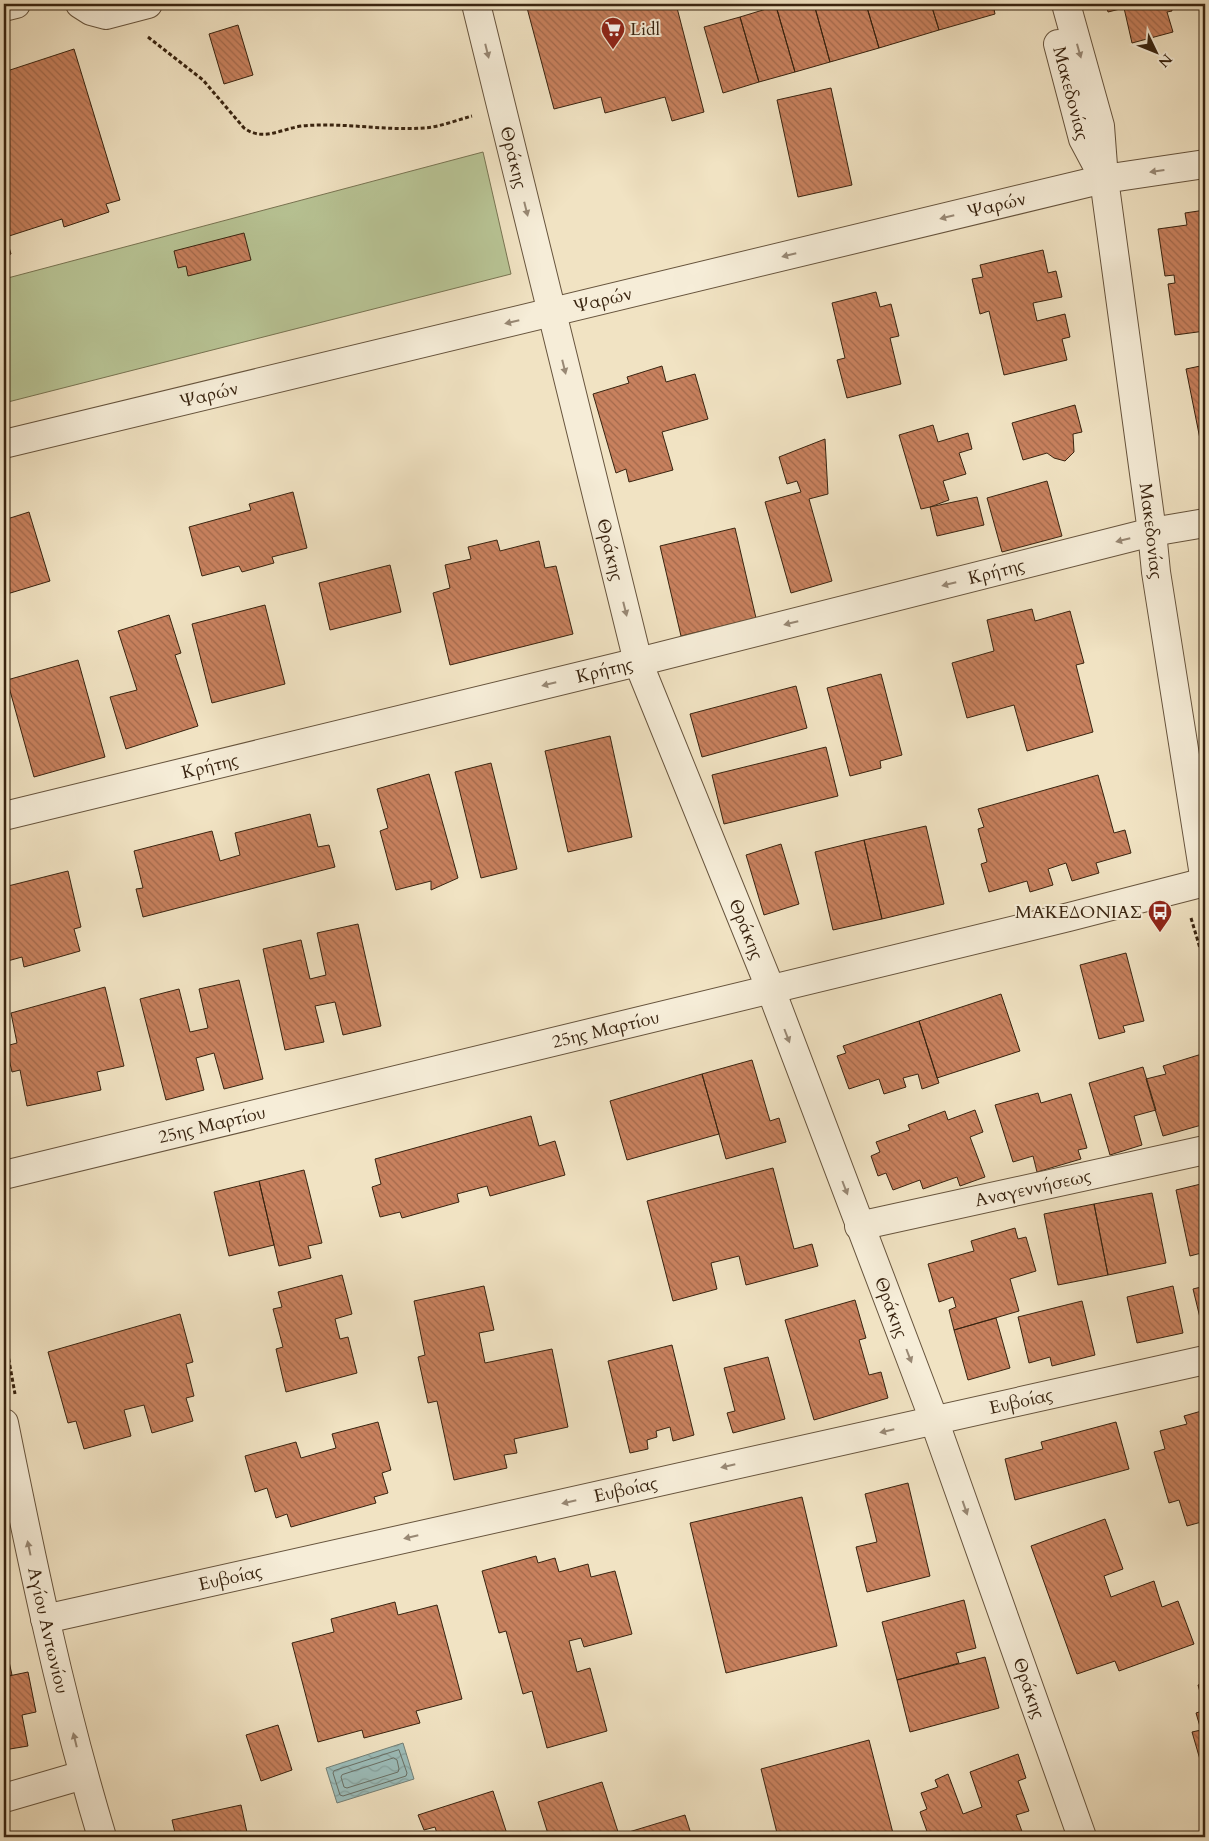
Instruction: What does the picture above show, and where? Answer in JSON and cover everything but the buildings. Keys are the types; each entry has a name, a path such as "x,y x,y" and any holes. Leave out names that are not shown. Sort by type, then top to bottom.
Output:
{"street":[{"path":"4,8 16,4"},
{"path":"80,4 100,15 111,15 148,4"},
{"name":"Θράκης","path":"476,4 638,662 771,990 934,1420 1082,1837"},
{"name":"Μακεδονίας","path":"1046,4 1083,139 1104,179"},
{"name":"Μακεδονίας","path":"1066,4 1100,126 1104,179 1156,572 1205,882"},
{"name":"Ψαρών","path":"4,444 1104,179 1205,164"},
{"name":"Κρήτης","path":"4,816 638,662 1152,532 1205,523"},
{"name":"25ης Μαρτίου","path":"4,1175 771,990 1205,882"},
{"name":"Αναγεννήσεως","path":"859,1226 1205,1150"},
{"name":"Ευβοίας","path":"45,1619 1205,1360"},
{"name":"Αγίου Αντωνίου","path":"4,1423 45,1619 83,1775 102,1837"},
{"path":"4,1798 83,1775"}],"path":[{"path":"111,15 148,37 176,57 203,80 244,128 252,134 264,135 302,126 426,128 501,108"},
{"path":"1190,912 1205,964"}],"green space":[{"path":"483,152 511,274 4,403 4,279"}],"water":[{"path":"403,1743 414,1779 337,1803 326,1768"}],"place":[{"name":"Lidl","path":"613,50"},
{"name":"ΜΑΚΕΔΟΝΙΑΣ","path":"1160,933"}]}
